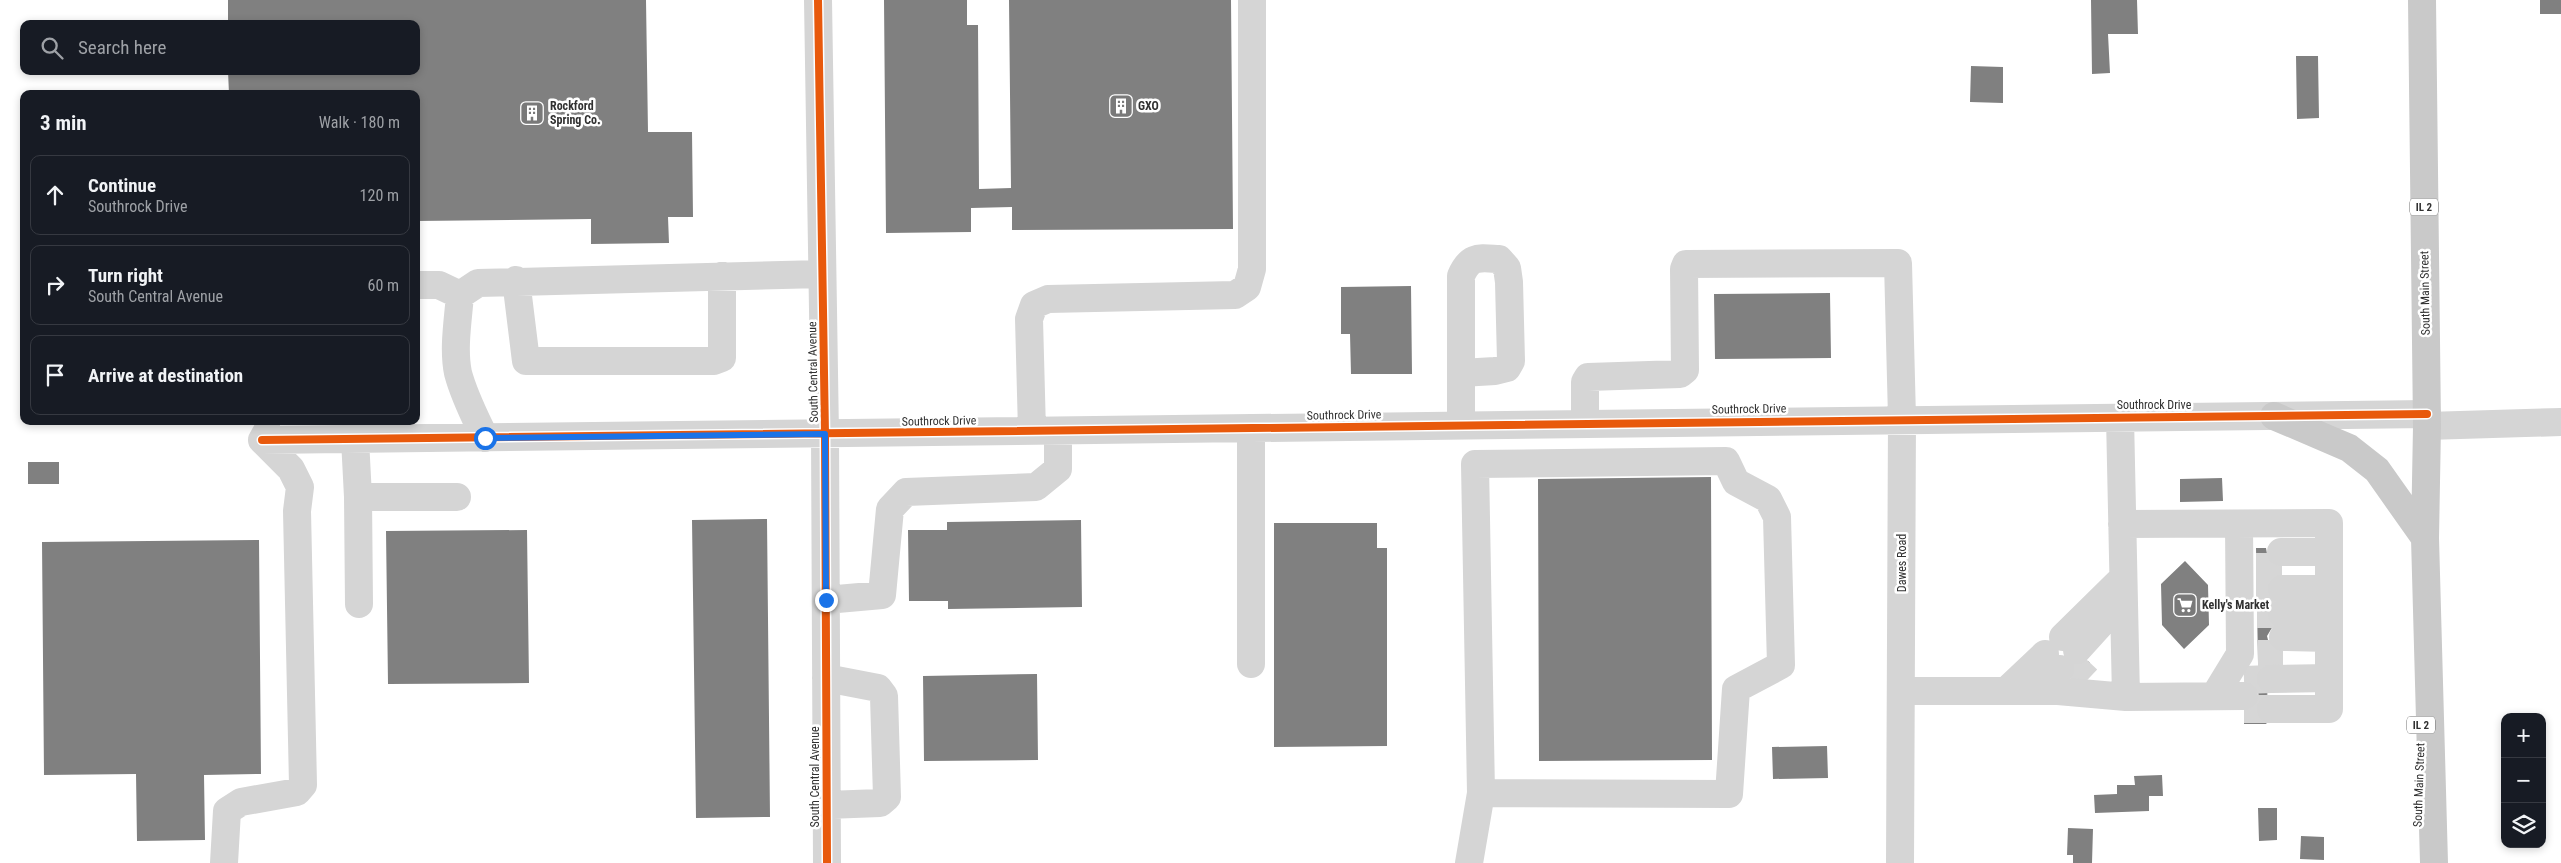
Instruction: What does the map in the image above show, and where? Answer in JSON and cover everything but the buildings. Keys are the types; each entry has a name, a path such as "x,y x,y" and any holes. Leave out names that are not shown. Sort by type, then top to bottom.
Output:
{"main road":[{"name":"South Main Street","path":"2422,0 2427,420 2425,538 2434,863"},
{"path":"2274,416 2349,448 2377,470 2425,538"},
{"name":"South Main Street","path":"2416,863 2426,586"}],"street":[{"name":"South Central Avenue","path":"818,0 825,434 827,863"},
{"path":"826,600 882,595 890,509 906,492 1036,488 1058,469 1045,431 1029,319 1034,305 1048,299 1235,295 1248,287 1252,259 1252,0"},
{"name":"Dawes Road","path":"1585,423 1585,382 1588,377 1680,374 1685,370 1684,269 1686,264 1898,263 1902,418 1900,863"},
{"path":"485,438 469,405 458,372 456,330 460,295 478,283 516,280 822,274"},
{"path":"516,280 526,361 714,361 722,358 722,276"},
{"path":"420,285 439,285 460,295"},
{"path":"1460,373 1460,425"},
{"name":"Southrock Drive","path":"267,431 354,439 1902,418 2274,416 2561,422"},
{"path":"2120,417 2126,697"},
{"path":"1251,428 1251,664"},
{"path":"224,863 227,811 241,802 297,792 303,785 297,511 300,487 267,431"},
{"path":"354,439 358,497 359,604"},
{"path":"1469,863 1481,793 1475,464 1726,461 1736,482 1768,499 1778,517 1781,665 1736,689 1729,794 1481,793"},
{"path":"358,497 457,497"},
{"path":"2122,524 2329,523 2329,624 2271,695"},
{"path":"2215,696 2260,602 2239,524"},
{"path":"1901,691 2006,692 2062,666 2123,599"},
{"path":"2006,692 2062,666 2123,599"},
{"path":"2260,602 2329,624"},
{"path":"2260,602 2329,624"},
{"path":"2260,602 2329,624"},
{"path":"2062,666 2126,697 2244,695"},
{"path":"826,678 878,688 884,696 887,798 880,803 827,804"}],"tunnel":[{"path":"2256,567 2282,567"},
{"path":"2256,589 2282,589"},
{"path":"2257,614 2282,614"},
{"path":"2258,654 2283,654"},
{"path":"2070,678 2087,660"},
{"path":"2244,680 2271,679"},
{"path":"2244,709 2271,709"}],"cycle path":[{"path":"818,0 825,434 827,863"},
{"path":"262,440 2427,414"}],"place":[{"name":"GXO","path":"1121,106"},
{"name":"Rockford Spring Co.","path":"532,113"},
{"name":"Kelly's Market","path":"2185,605"}],"route":[{"path":"485,438 825,434 826,600"}]}
